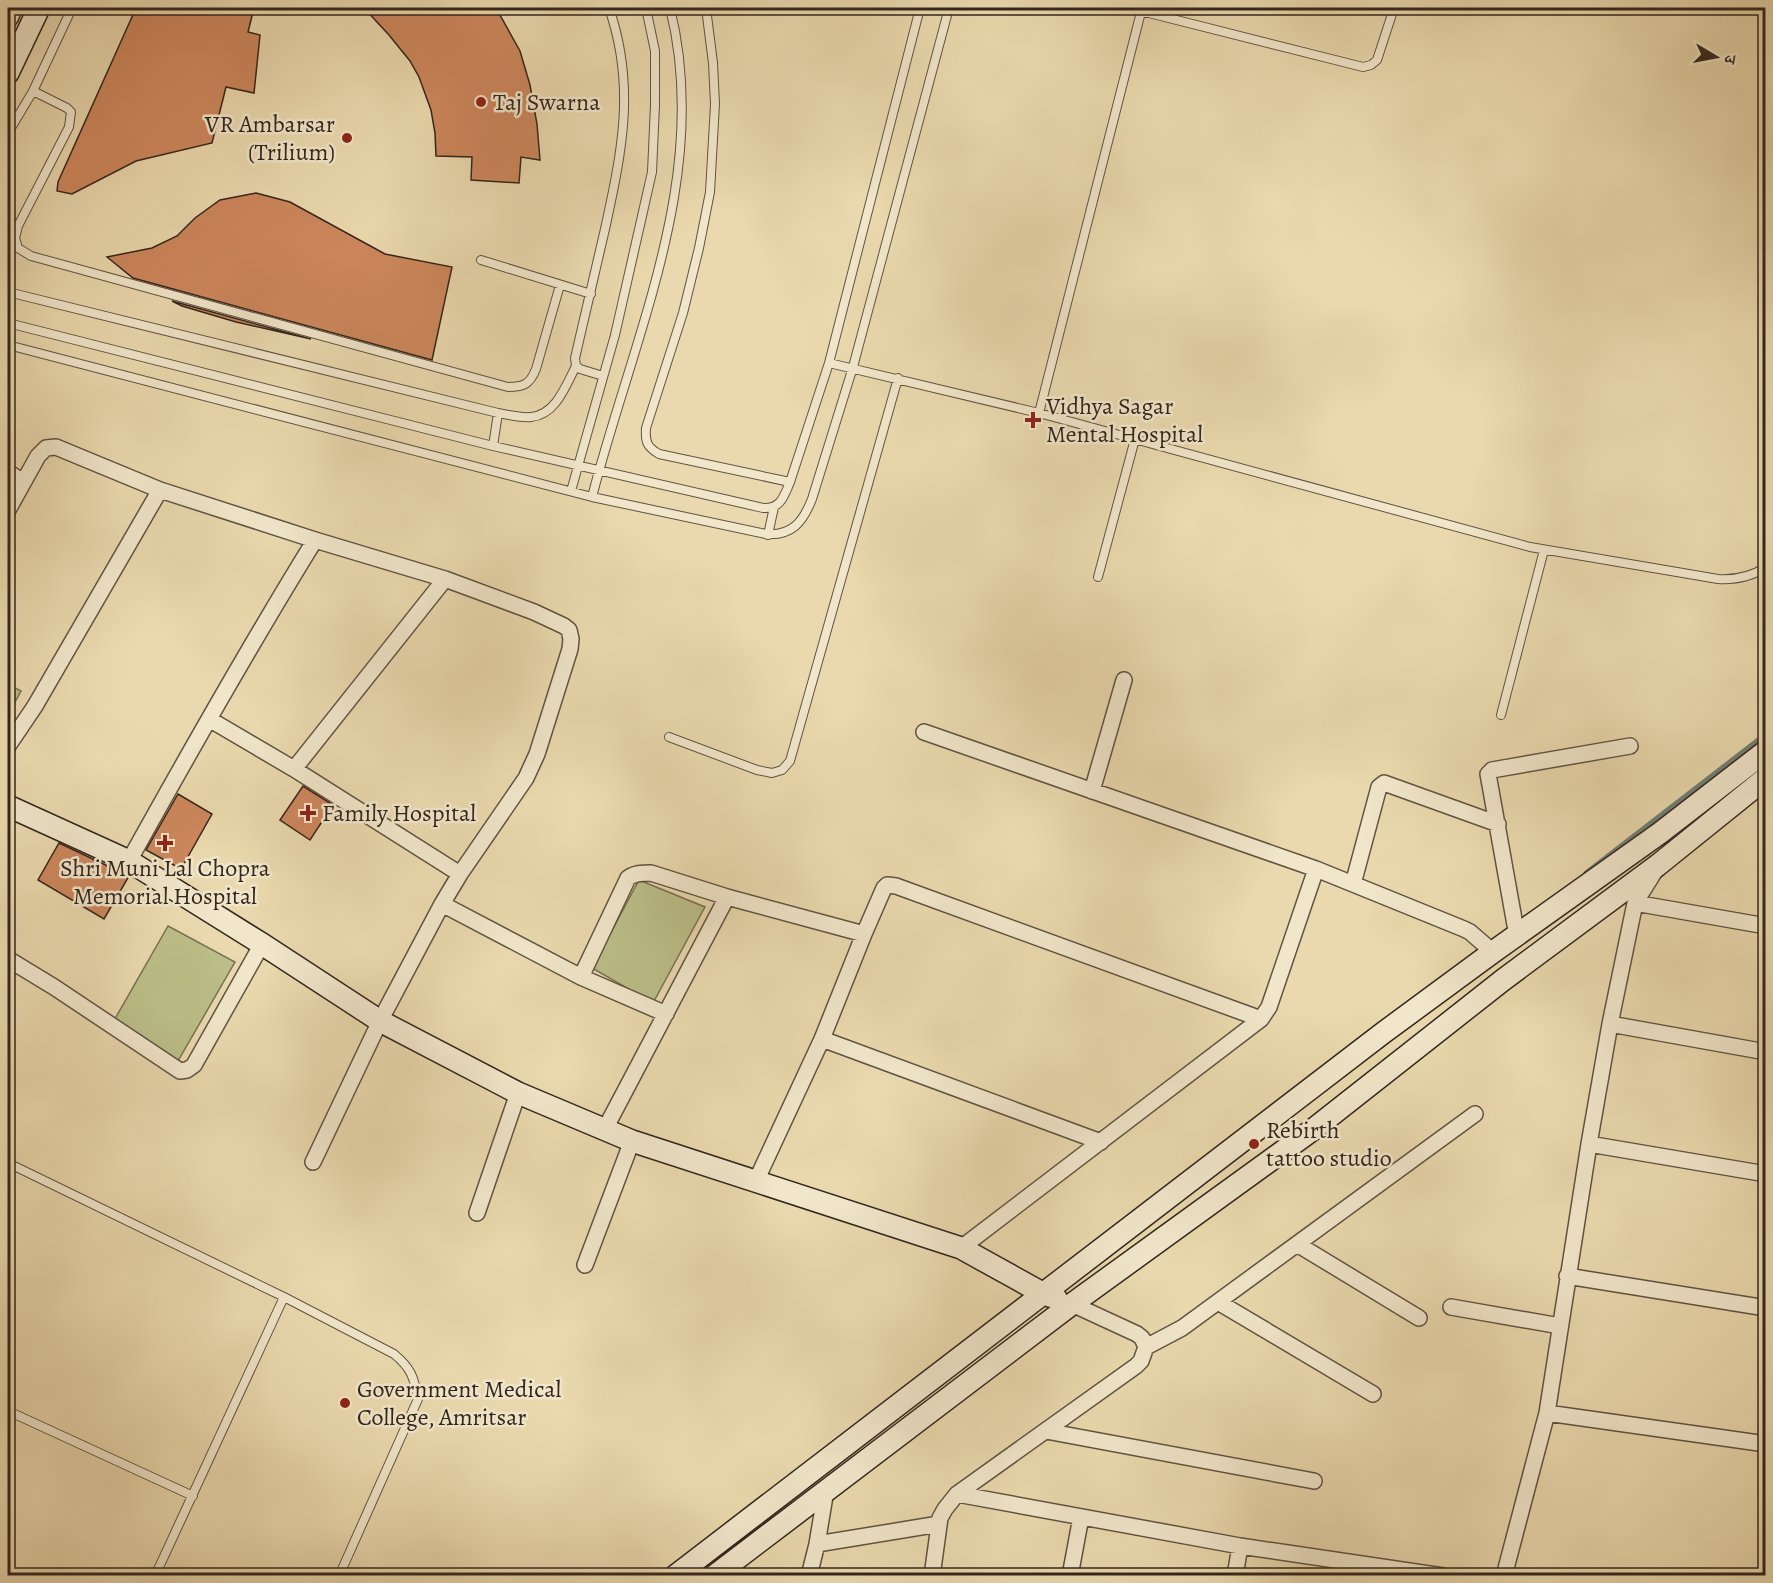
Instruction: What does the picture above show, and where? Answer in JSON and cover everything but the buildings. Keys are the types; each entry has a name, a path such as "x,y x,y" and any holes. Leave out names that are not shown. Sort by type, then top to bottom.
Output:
{"street":[{"path":"8,16 11,8"},
{"path":"8,74 39,8"},
{"path":"8,510 38,456 46,448 56,447 160,490 444,579 534,612 569,630 570,649 530,770 516,795 460,874 442,904 380,1021 313,1162"},
{"path":"8,472 23,482"},
{"path":"8,746 36,706 160,490"},
{"path":"129,861 275,604 315,540"},
{"path":"294,769 444,579"},
{"path":"1092,791 1124,680"},
{"path":"209,719 294,769 460,874"},
{"path":"924,732 1316,869 1470,932 1492,952"},
{"path":"1517,936 1488,776 1492,770 1630,746"},
{"path":"675,1575 1383,1033 1492,952 1660,833 1766,751"},
{"path":"714,1575 1072,1304 1315,1128 1503,980 1658,865 1766,778"},
{"path":"1353,884 1379,787 1384,783 1498,824"},
{"path":"8,806 129,861 380,1021 518,1093 632,1141 961,1248 1044,1294 1072,1304 1137,1334 1146,1347 1141,1361 1136,1366 957,1494 940,1518 932,1575"},
{"path":"1504,1575 1547,1413 1589,1144 1610,1024 1635,903 1658,865"},
{"path":"961,1248 1261,1018 1269,1007 1316,869"},
{"path":"581,977 628,878 633,875 651,873 727,897 864,934"},
{"path":"756,1181 822,1039 884,888 891,884 1261,1018"},
{"path":"605,1130 727,897"},
{"path":"1635,903 1766,926"},
{"path":"442,904 581,977 666,1014"},
{"path":"8,959 180,1071 187,1070 194,1065 262,944"},
{"path":"1610,1024 1766,1052"},
{"path":"822,1039 1101,1142"},
{"path":"477,1213 518,1093"},
{"path":"1146,1347 1182,1328 1474,1114"},
{"path":"585,1265 632,1141"},
{"path":"1589,1144 1766,1174"},
{"path":"1297,1244 1419,1318"},
{"path":"1567,1276 1766,1308"},
{"path":"1218,1302 1373,1394"},
{"path":"1451,1307 1560,1326"},
{"path":"1547,1413 1766,1444"},
{"path":"1046,1431 1314,1481"},
{"path":"809,1575 826,1490"},
{"path":"957,1494 1382,1571 1443,1575"},
{"path":"1070,1575 1081,1517"},
{"path":"817,1544 939,1524"},
{"path":"1235,1575 1240,1546"}],"lane":[{"path":"8,133 33,92 72,8"},
{"path":"8,292 498,413 525,417 543,414 558,400 576,366 575,358 620,161 624,74 609,8"},
{"path":"571,491 615,335 652,172 655,51 646,8"},
{"path":"592,496 660,267 674,204 682,142 682,83 678,37 670,8"},
{"path":"706,8 713,63 715,104 710,192 699,248 682,313 646,428 645,440 649,448 659,454 790,482"},
{"path":"8,323 493,446 763,508 774,507 784,497 790,482 829,363 920,8"},
{"path":"8,345 571,491 768,534 777,535 787,532 807,513 854,368 949,8"},
{"path":"1039,413 1142,9 1363,67 1377,60 1394,8"},
{"path":"33,92 71,112 69,127 18,226 15,238 18,248 31,256 508,387 525,385 532,379 560,285"},
{"path":"481,260 591,294"},
{"path":"829,363 1039,413 1530,547 1718,579 1733,580 1766,567"},
{"path":"576,366 603,376"},
{"path":"669,737 757,770 772,773 782,770 790,761 898,378"},
{"path":"493,446 498,413"},
{"path":"1098,577 1134,439"},
{"path":"768,534 774,507"},
{"path":"1501,715 1544,550"},
{"path":"8,1163 284,1297 393,1354 406,1365 415,1381 418,1399 339,1575"},
{"path":"155,1575 284,1297"},
{"path":"8,1411 193,1496"}],"green space":[{"path":"8,684 21,691 8,715"},
{"path":"639,880 705,907 653,1003 592,968"},
{"path":"168,926 235,962 178,1061 112,1024"}],"waterway":[{"path":"1586,873 1766,734"}],"place":[{"name":"Taj Swarna","path":"481,102"},
{"name":"VR Ambarsar (Trilium)","path":"347,138"},
{"name":"Vidhya Sagar Mental Hospital","path":"1033,420"},
{"name":"Family Hospital","path":"308,813"},
{"name":"Shri Muni Lal Chopra Memorial Hospital","path":"165,843"},
{"name":"Rebirth tattoo studio","path":"1254,1144"},
{"name":"Government Medical College, Amritsar","path":"345,1403"}]}
